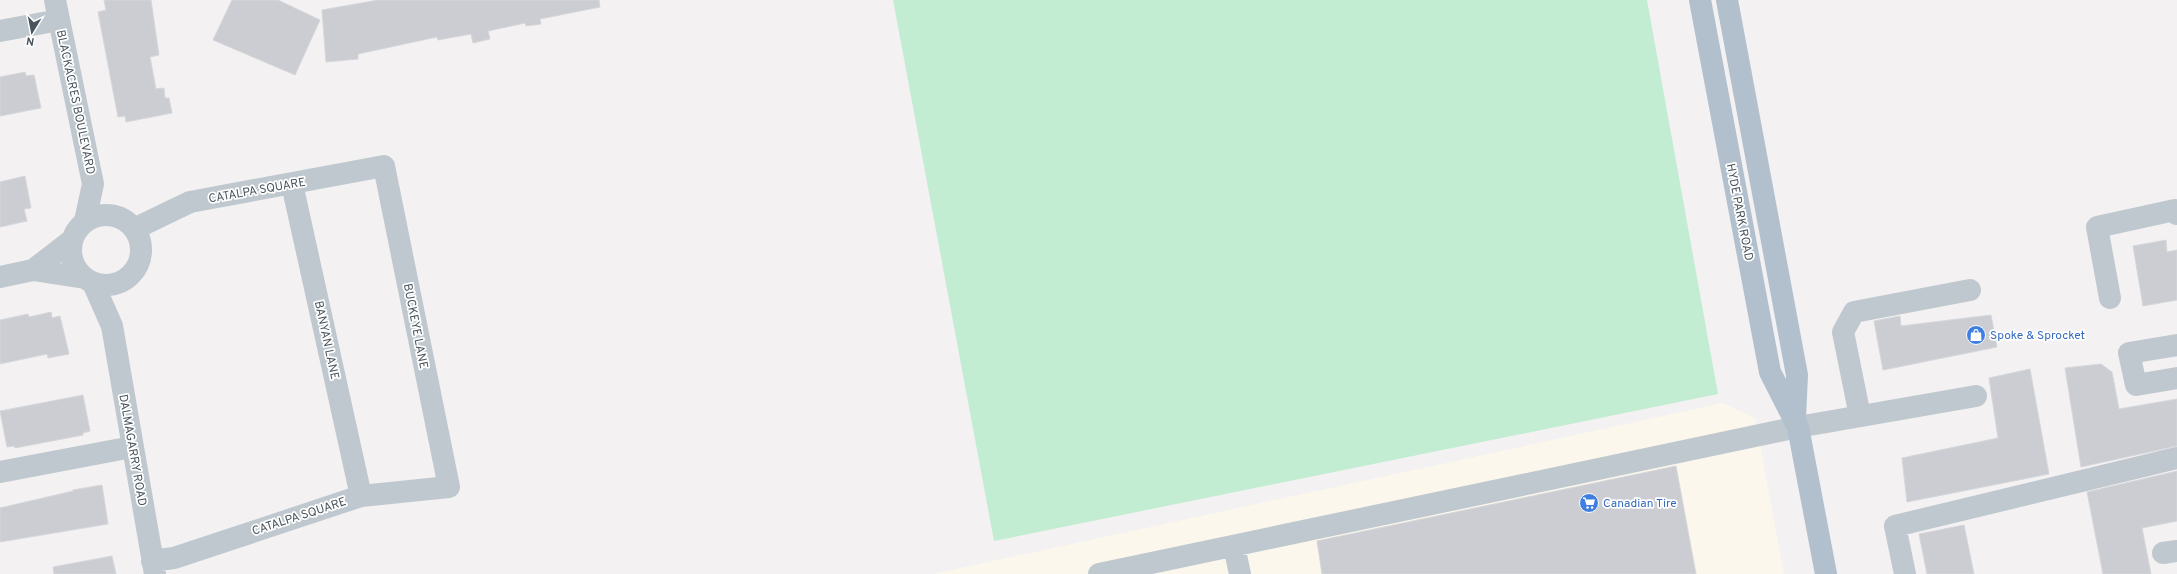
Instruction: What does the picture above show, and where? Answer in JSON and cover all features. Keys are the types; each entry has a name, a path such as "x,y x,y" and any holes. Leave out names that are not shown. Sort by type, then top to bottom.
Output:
{"main road":[{"name":"HYDE PARK ROAD","path":"1700,0 1770,372 1797,423"},
{"name":"HYDE PARK ROAD","path":"1727,0 1797,375 1797,423 1826,574"}],"street":[{"path":"0,31 57,10"},
{"name":"BLACKACRES BOULEVARD","path":"57,10 93,184"},
{"name":"CATALPA SQUARE","path":"134,229 190,202 384,166"},
{"name":"BUCKEYE LANE","path":"384,166 449,487"},
{"path":"93,184 116,216"},
{"path":"85,221 93,184"},
{"name":"BANYAN LANE","path":"292,184 361,496"},
{"path":"2110,298 2097,226 2176,210 2177,214"},
{"path":"0,277 33,270 89,280 104,285 115,284 126,279 134,271 139,261 141,250 140,239 134,229 126,221 116,216 95,216 85,221 77,230 72,240 72,261 89,280"},
{"path":"33,270 72,240"},
{"name":"DALMAGARRY ROAD","path":"112,326 126,279"},
{"name":"DALMAGARRY ROAD","path":"89,280 112,326 154,568"},
{"path":"1860,416 1843,332 1854,312 1970,290"},
{"path":"2177,345 2129,353 2136,385 2177,378"},
{"path":"1099,574 1130,571 1234,546 1797,423 1860,416 1976,396"},
{"path":"0,472 132,447"},
{"path":"1905,574 1895,526 2177,458"},
{"name":"CATALPA SQUARE","path":"154,568 174,558 361,496 449,487"},
{"path":"1234,546 1240,574"}],"shaded area":[{"path":"1723,403 1755,418 1784,574 933,574"}],"green space":[{"path":"893,0 1647,0 1718,394 994,541"}],"building":[{"path":"104,0 151,0 159,55 150,57 156,89 164,88 165,98 169,98 172,113 126,122 125,116 118,117 98,12 106,10"},
{"path":"232,0 278,0 320,20 295,75 213,40"},
{"path":"378,0 599,0 600,7 540,19 541,24 526,26 525,23 488,31 490,39 473,43 471,34 438,40 437,37 358,54 358,59 326,62 322,10"},
{"path":"25,72 26,76 34,75 41,108 0,116 0,77"},
{"path":"25,176 31,208 24,209 27,221 0,227 0,182"},
{"path":"2166,240 2167,252 2177,250 2177,300 2143,306 2133,246"},
{"path":"51,312 52,318 60,316 69,354 48,358 47,354 0,364 0,320 28,314 29,317"},
{"path":"1991,315 1997,347 1883,370 1874,321 1900,316 1901,326"},
{"path":"2101,364 2112,372 2119,409 2177,399 2177,446 2081,467 2065,368"},
{"path":"2030,369 2049,474 1907,502 1902,458 1998,438 1989,378"},
{"path":"83,395 90,431 83,433 83,435 15,448 14,446 7,447 0,411"},
{"name":"Canadian Tire","path":"1676,466 1696,574 1322,574 1317,541"},
{"path":"2177,471 2177,521 2142,528 2151,574 2103,574 2087,492"},
{"path":"102,485 108,524 0,542 0,508 73,490"},
{"path":"1964,525 1974,574 1927,574 1919,534"},
{"path":"112,556 116,574 54,574 53,567"}],"place":[{"name":"Spoke & Sprocket","path":"1976,335"},
{"name":"Canadian Tire","path":"1589,503"}]}
